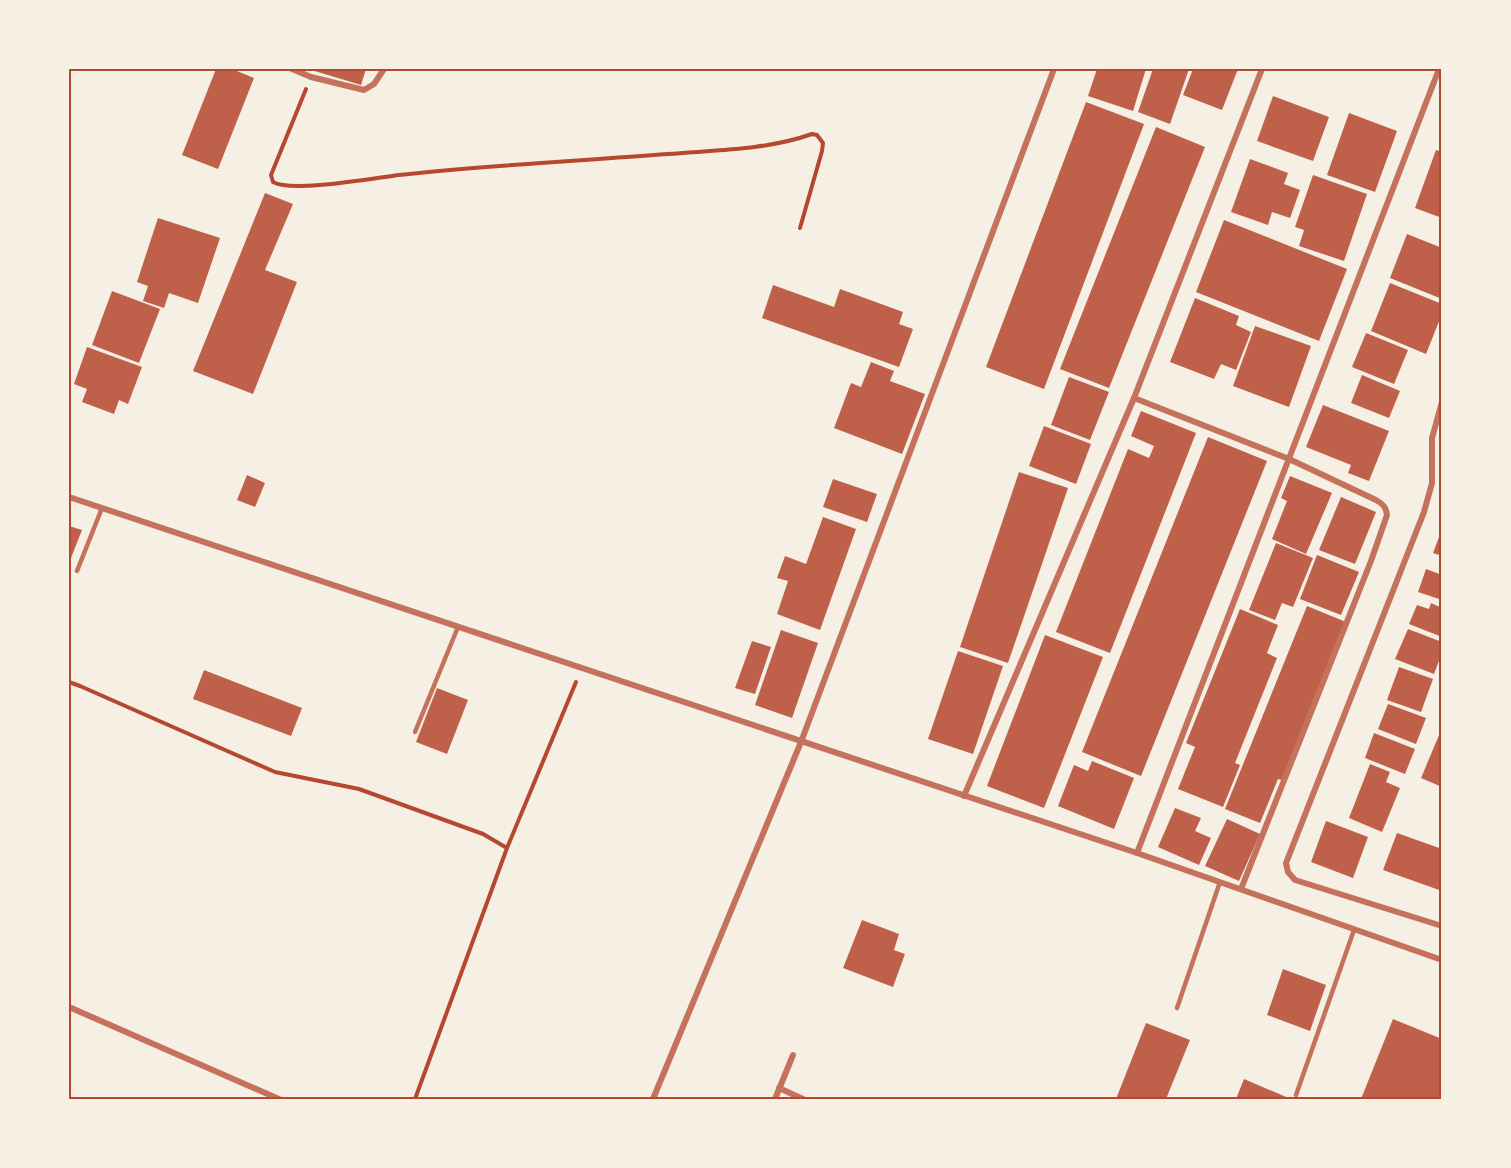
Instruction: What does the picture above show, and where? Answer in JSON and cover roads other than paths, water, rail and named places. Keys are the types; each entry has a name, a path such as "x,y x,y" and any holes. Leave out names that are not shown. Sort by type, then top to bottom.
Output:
{"street":[{"path":"292,69 311,77 364,90 374,84 384,69"},
{"path":"653,1099 801,742 1054,69"},
{"path":"964,796 1134,398 1262,69"},
{"path":"1137,853 1440,69"},
{"path":"1134,398 1289,459 1376,500 1384,505 1387,515 1367,572 1241,889"},
{"path":"1442,402 1432,438 1432,483 1424,512 1287,859 1288,872 1295,880 1442,926"},
{"path":"69,497 1137,853 1442,960"},
{"path":"69,1007 279,1099"},
{"path":"774,1099 793,1055"},
{"path":"779,1088 803,1099"}],"lane":[{"path":"77,571 102,508"},
{"path":"415,732 458,627"},
{"path":"1177,1008 1220,882"},
{"path":"1296,1095 1354,930"}]}
